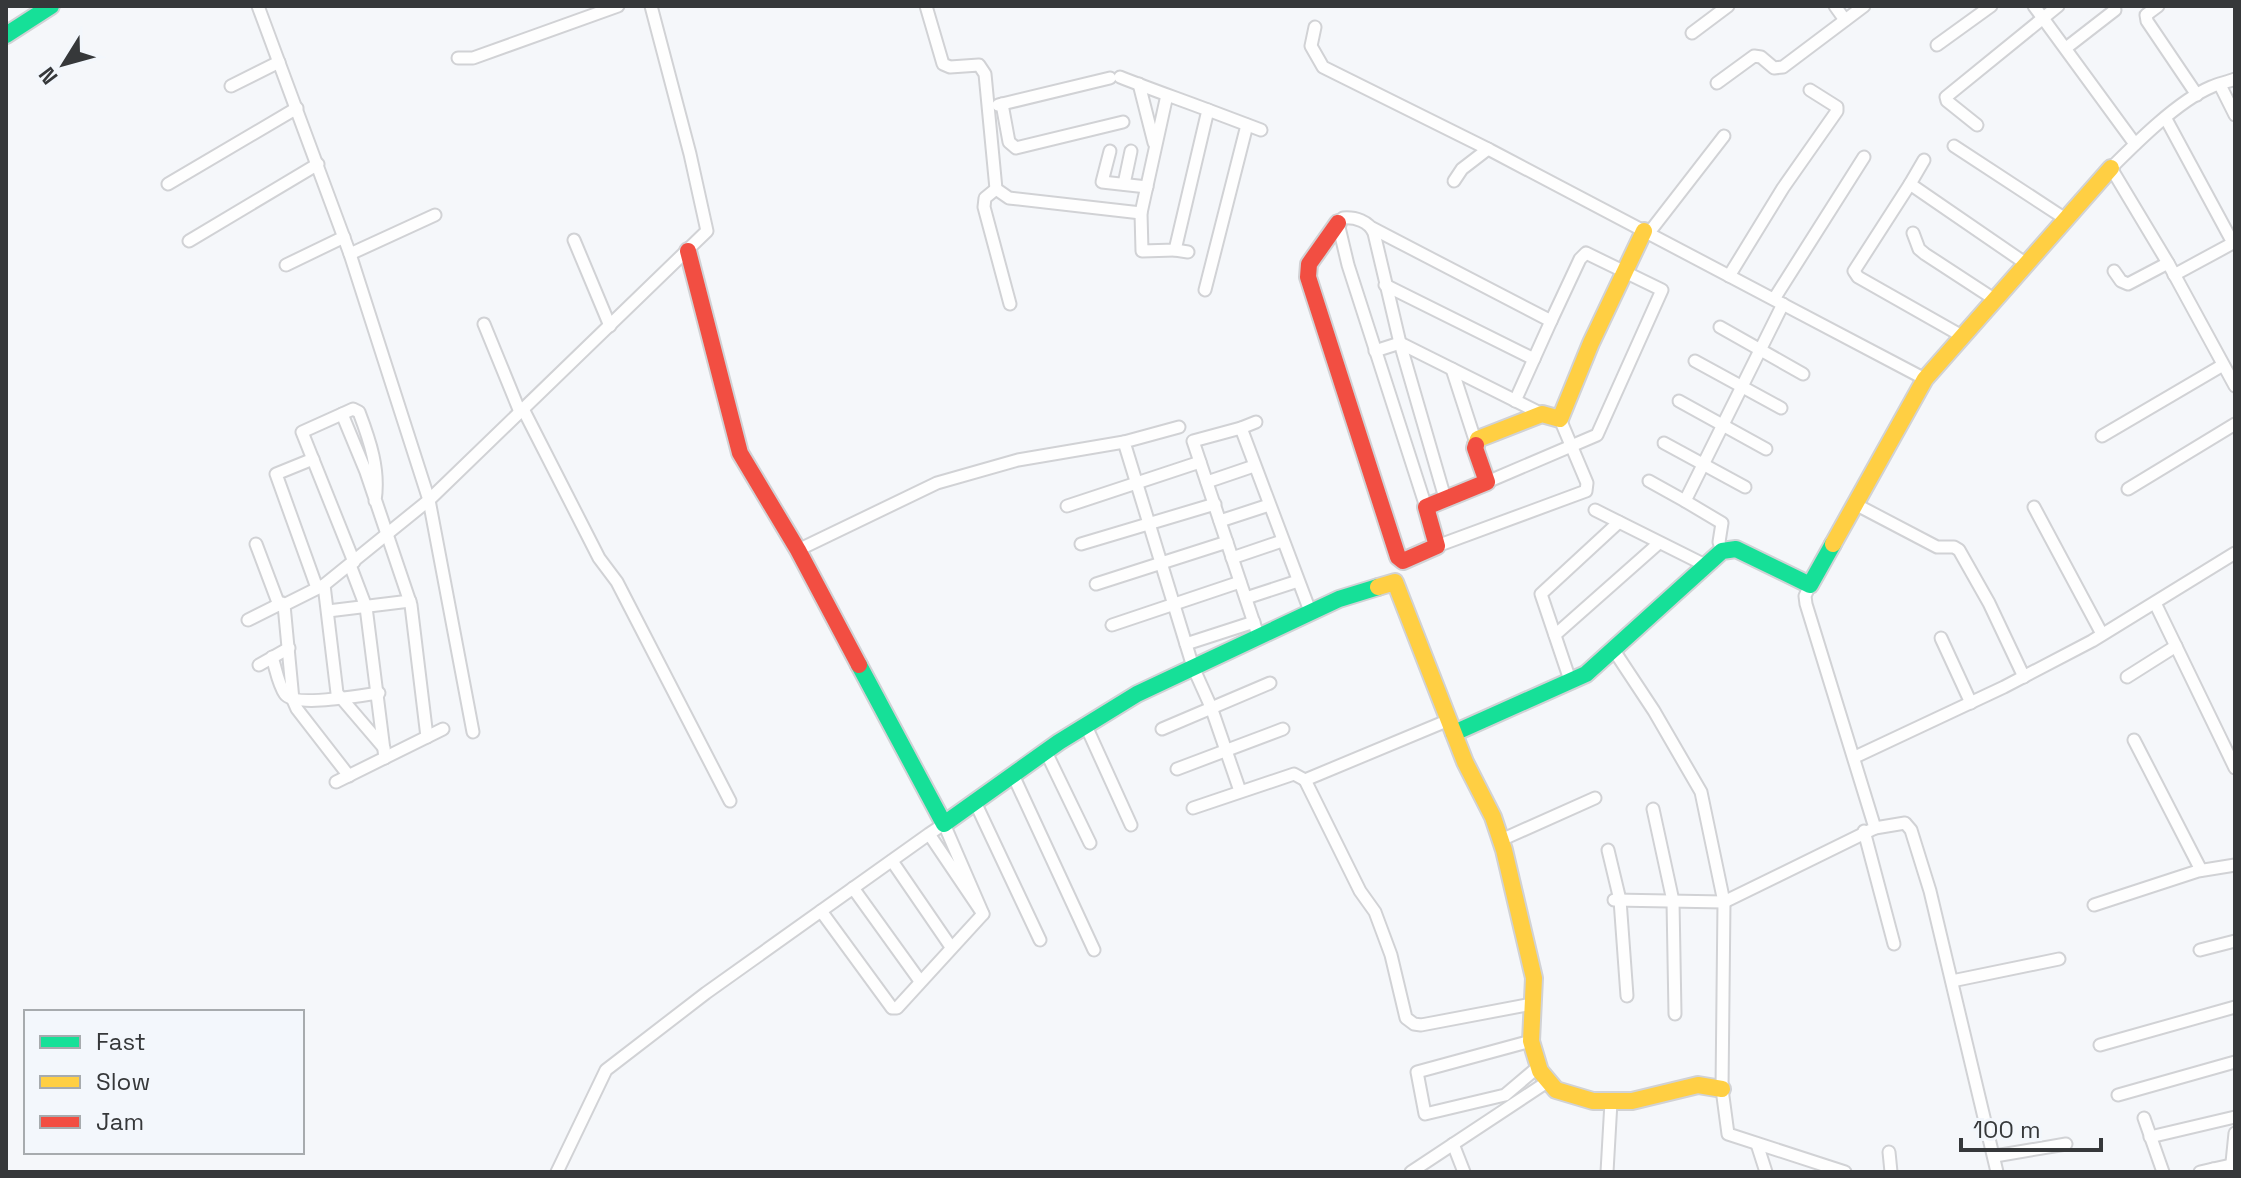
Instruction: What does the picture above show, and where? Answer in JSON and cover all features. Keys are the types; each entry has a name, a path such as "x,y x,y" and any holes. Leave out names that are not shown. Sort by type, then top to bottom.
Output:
{"main road":[{"path":"6,35 51,6"},
{"path":"1451,727 1571,683 1586,674 1722,551 1736,549 1810,585 1925,379 2111,168"},
{"path":"1338,223 1309,264 1308,277 1399,558 1407,560 1437,546 1426,507 1487,482 1475,448 1481,437 1542,414 1560,419 1591,343 1646,232"},
{"path":"688,251 740,453 798,550 944,824 1046,752 1137,694 1193,667 1256,629 1395,582 1451,727 1501,840 1534,978 1531,1041 1538,1067 1547,1082 1552,1088 1566,1094 1611,1102 1632,1101 1698,1085 1722,1089"}],"street":[{"path":"258,6 350,254 429,500 473,732"},
{"path":"458,58 473,58 618,6"},
{"path":"248,620 321,586 387,536 429,500 707,231 651,6"},
{"path":"926,6 940,60 950,67 979,65 985,74 996,189 1009,198 1141,213"},
{"path":"1692,33 1728,6"},
{"path":"1835,6 1845,20"},
{"path":"1717,83 1754,56 1761,57 1774,68 1783,67 1864,6"},
{"path":"1937,45 1991,6"},
{"path":"2034,6 2135,144"},
{"path":"1977,125 1946,97 2058,6"},
{"path":"2158,6 2146,15 2147,21 2197,95"},
{"path":"2066,48 2115,10"},
{"path":"1315,27 1311,46 1323,67 1488,149 1925,379"},
{"path":"231,86 279,62"},
{"path":"988,108 1115,77 1261,130"},
{"path":"2235,79 2197,95 2135,144 2111,168 2168,263 2235,386"},
{"path":"1139,84 1156,147"},
{"path":"2220,85 2235,115"},
{"path":"1729,276 1783,188 1837,111 1837,107 1810,90"},
{"path":"1167,95 1141,213 1142,251 1188,252"},
{"path":"1002,104 1009,142 1020,149 1123,122"},
{"path":"168,184 297,108"},
{"path":"1175,250 1208,110"},
{"path":"2166,119 2234,244 2174,275"},
{"path":"1205,290 1247,125"},
{"path":"1646,232 1724,136"},
{"path":"1954,146 2064,218"},
{"path":"1454,181 1462,169 1488,149"},
{"path":"1110,151 1102,182 1147,187"},
{"path":"1124,184 1131,151"},
{"path":"1685,501 1761,349 1779,302 1864,157"},
{"path":"1924,160 1854,271 1858,277 1962,336"},
{"path":"189,241 318,164"},
{"path":"1910,184 2025,263"},
{"path":"996,189 985,198 984,207 1010,304"},
{"path":"350,254 435,215"},
{"path":"1426,507 1348,265 1338,223 1343,218 1353,218 1551,321"},
{"path":"1372,228 1400,343 1445,498"},
{"path":"1913,233 1919,249 1925,254 1994,299"},
{"path":"286,265 344,237"},
{"path":"574,240 610,326"},
{"path":"1487,482 1593,439 1600,433 1661,296 1660,287 1584,254 1515,401"},
{"path":"2114,271 2121,281 2128,284 2168,263"},
{"path":"1385,285 1534,359"},
{"path":"484,324 522,411 599,558 617,582 730,801"},
{"path":"1720,327 1803,374"},
{"path":"1375,351 1400,343 1542,414"},
{"path":"1695,361 1781,408"},
{"path":"2102,436 2223,365"},
{"path":"1452,369 1476,443"},
{"path":"1679,401 1766,449"},
{"path":"385,753 366,607 303,430 356,409 371,441 377,487 375,501 410,601 427,737"},
{"path":"1437,546 1586,491 1587,483 1560,419"},
{"path":"1186,644 1256,629 1193,441 1256,422"},
{"path":"2128,489 2235,424"},
{"path":"798,550 914,493 950,479 1018,460 1124,442 1179,427"},
{"path":"1241,428 1310,611"},
{"path":"1124,442 1193,667 1211,707 1240,791"},
{"path":"1664,443 1745,487"},
{"path":"313,459 276,474 328,611 337,693 385,753"},
{"path":"1067,506 1200,462"},
{"path":"1207,482 1254,466"},
{"path":"1649,481 1722,523 1719,542 1722,551"},
{"path":"1081,544 1215,504"},
{"path":"1855,504 1937,547 1959,550 1989,603 2024,677"},
{"path":"1220,521 1269,505"},
{"path":"2034,507 2102,634"},
{"path":"1595,510 1705,565"},
{"path":"1571,683 1541,594 1619,522"},
{"path":"1232,558 1282,541"},
{"path":"1096,584 1227,542"},
{"path":"1555,635 1659,543"},
{"path":"256,544 281,605 289,648 293,700 304,720 349,776"},
{"path":"1855,757 2024,677 2155,603 2235,553"},
{"path":"1246,598 1298,581"},
{"path":"1112,625 1240,582"},
{"path":"1810,585 1805,596 1806,604 1855,757 1894,944"},
{"path":"328,611 410,601"},
{"path":"2155,603 2235,768"},
{"path":"1941,638 1971,703"},
{"path":"2127,677 2176,646"},
{"path":"259,665 289,648"},
{"path":"1613,649 1698,784 1724,902 1722,1089 1728,1134 1845,1172"},
{"path":"272,657 285,695 293,700 379,693"},
{"path":"1162,729 1270,683"},
{"path":"1086,726 1131,825"},
{"path":"1305,780 1451,727"},
{"path":"336,782 385,753 443,729"},
{"path":"1177,769 1283,729"},
{"path":"2134,740 2201,870"},
{"path":"1046,752 1090,843"},
{"path":"1193,808 1294,774 1305,780 1360,891 1375,912 1391,955 1406,1018 1421,1025 1532,1004"},
{"path":"1013,775 1094,950"},
{"path":"1501,840 1595,798"},
{"path":"975,802 1040,940"},
{"path":"1653,809 1673,901 1675,1014"},
{"path":"1617,900 1724,902 1870,829 1905,823 1911,830 1952,981 1997,1172"},
{"path":"557,1172 606,1070 706,993 944,824 983,914"},
{"path":"929,834 983,914"},
{"path":"1608,850 1617,900 1627,996"},
{"path":"892,861 951,947"},
{"path":"2094,905 2201,870 2235,865"},
{"path":"853,888 920,981"},
{"path":"821,911 887,1005 897,1008 983,914"},
{"path":"2200,950 2235,941"},
{"path":"1952,981 2059,959"},
{"path":"2100,1045 2235,1007"},
{"path":"1531,1041 1417,1072 1425,1114 1505,1095 1538,1067"},
{"path":"2118,1095 2235,1062"},
{"path":"1413,1171 1547,1082"},
{"path":"1607,1172 1611,1102"},
{"path":"2150,1137 2235,1117"},
{"path":"2144,1118 2163,1172"},
{"path":"2200,1172 2231,1169 2235,1133"},
{"path":"1453,1144 1464,1172"},
{"path":"1757,1144 1766,1172"},
{"path":"1995,1156 2066,1144"},
{"path":"1889,1152 1891,1172"}],"traffic: fast":[{"path":"6,35 51,6"},
{"path":"1454,733 1586,674 1722,551 1736,549 1810,585 1833,544"},
{"path":"859,665 944,824 1059,742 1137,694 1339,599 1378,587"}],"traffic: slow":[{"path":"1833,544 1925,379 2111,168"},
{"path":"1476,445 1478,439 1542,414 1560,419 1591,343 1644,231"},
{"path":"1378,587 1395,582 1465,762 1493,817 1504,850 1534,978 1531,1041 1540,1071 1556,1090 1593,1101 1632,1101 1698,1085 1722,1089"}],"traffic: jam":[{"path":"1338,223 1309,264 1308,277 1398,557 1403,561 1437,546 1426,507 1487,482 1476,445"},
{"path":"688,251 740,453 798,550 859,665"}]}
